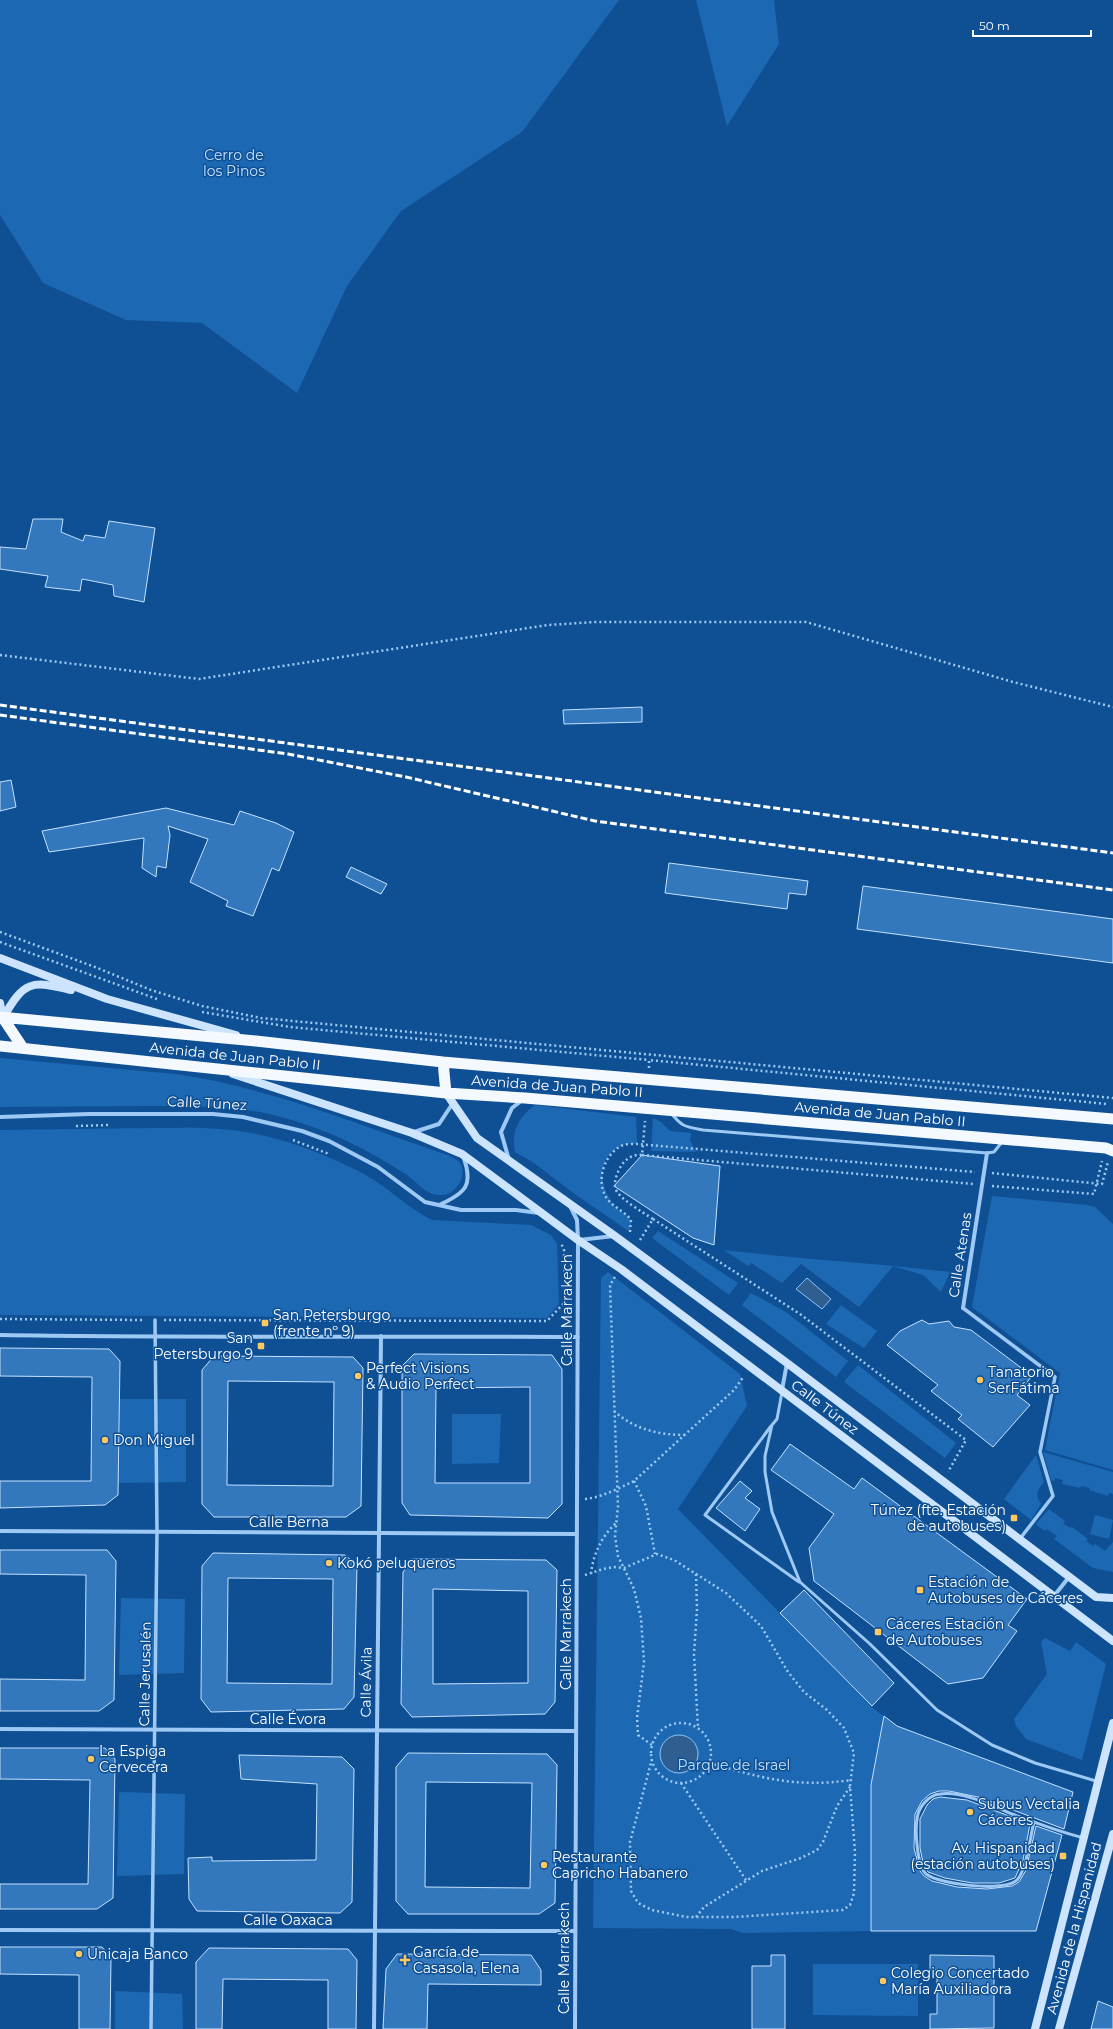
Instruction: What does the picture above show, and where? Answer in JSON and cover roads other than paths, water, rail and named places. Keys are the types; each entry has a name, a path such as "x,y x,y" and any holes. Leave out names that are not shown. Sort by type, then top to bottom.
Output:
{"highway":[{"name":"Avenida de Juan Pablo II","path":"2,1018 256,1041 443,1062 1113,1119"},
{"path":"2,1018 23,1048"},
{"name":"Avenida de Juan Pablo II","path":"0,1046 446,1093 646,1108 1110,1150"},
{"path":"443,1062 446,1093"}],"main road":[{"path":"0,958 107,999"},
{"path":"2,1018 13,1000 23,989 39,983 107,999 256,1041"},
{"path":"0,1003 2,1018"},
{"name":"Calle Túnez","path":"221,1070 412,1133 462,1154 545,1214 578,1240 621,1269 1113,1642"},
{"name":"Calle Túnez","path":"446,1093 476,1138 615,1236 787,1363 942,1482 1096,1597 1113,1598"},
{"name":"Avenida de la Hispanidad","path":"1035,2029 1113,1723"},
{"name":"Avenida de la Hispanidad","path":"1059,2029 1113,1834"}],"street":[{"path":"509,1160 501,1132 512,1108 525,1098"},
{"path":"412,1133 439,1124 453,1103"},
{"name":"Calle Túnez","path":"0,1117 89,1114 213,1114 262,1120 302,1131 346,1150 378,1167 425,1202 461,1210 516,1210 545,1214"},
{"name":"Calle Atenas","path":"987,1153 963,1308 1055,1376 1040,1452 1053,1496 1020,1540"},
{"path":"439,1205 454,1198 466,1187 470,1173 462,1154"},
{"name":"Calle Túnez","path":"569,1204 577,1220 578,1240"},
{"path":"578,1240 615,1236"},
{"name":"Calle Marrakech","path":"575,2029 578,1240"},
{"name":"Calle Jerusalén","path":"151,2029 157,1532 155,1320"},
{"path":"0,1335 155,1338 578,1336"},
{"name":"Calle Ávila","path":"374,2029 381,1336"},
{"path":"782,1390 787,1363"},
{"name":"Calle Berna","path":"0,1531 577,1534"},
{"path":"1054,1597 1069,1577"},
{"name":"Calle Évora","path":"0,1729 576,1731"},
{"name":"Calle Oaxaca","path":"0,1930 575,1931"}],"lane":[{"path":"669,1110 680,1124 687,1127 987,1153 994,1152 1005,1140"},
{"path":"782,1390 777,1419 705,1515 800,1582 870,1644 937,1710 992,1745 1035,1764 1098,1782"},
{"path":"772,1425 766,1456 765,1472 772,1512 800,1582"},
{"path":"1034,1822 1022,1871 1016,1880 1007,1885 960,1885 942,1882 926,1874 919,1863 917,1818 925,1801 938,1794 954,1794 971,1798 1034,1822 1084,1838"}],"railway":[{"path":"0,705 1113,853"},
{"path":"0,715 288,754 406,777 595,821 1113,890"}],"place":[{"name":"San Petersburgo (frente nº 9)","path":"265,1323"},
{"name":"San Petersburgo 9","path":"261,1346"},
{"name":"Perfect Visions & Audio Perfect","path":"358,1376"},
{"name":"Tanatorio SerFátima","path":"980,1380"},
{"name":"Don Miguel","path":"105,1440"},
{"name":"Túnez (fte. Estación de autobuses)","path":"1014,1518"},
{"name":"Kokó peluqueros","path":"329,1563"},
{"name":"Estación de Autobuses de Cáceres","path":"920,1590"},
{"name":"Cáceres Estación de Autobuses","path":"878,1632"},
{"name":"La Espiga Cervecera","path":"91,1759"},
{"name":"Subus Vectalia Cáceres","path":"970,1812"},
{"name":"Av. Hispanidad (estación autobuses)","path":"1063,1856"},
{"name":"Restaurante Capricho Habanero","path":"544,1865"},
{"name":"Unicaja Banco","path":"79,1954"},
{"name":"García de Casasola, Elena","path":"405,1960"},
{"name":"Colegio Concertado María Auxiliadora","path":"883,1981"}],"park label":[{"name":"Cerro de los Pinos","path":"234,164"},
{"name":"Parque de Israel","path":"734,1765"}]}
